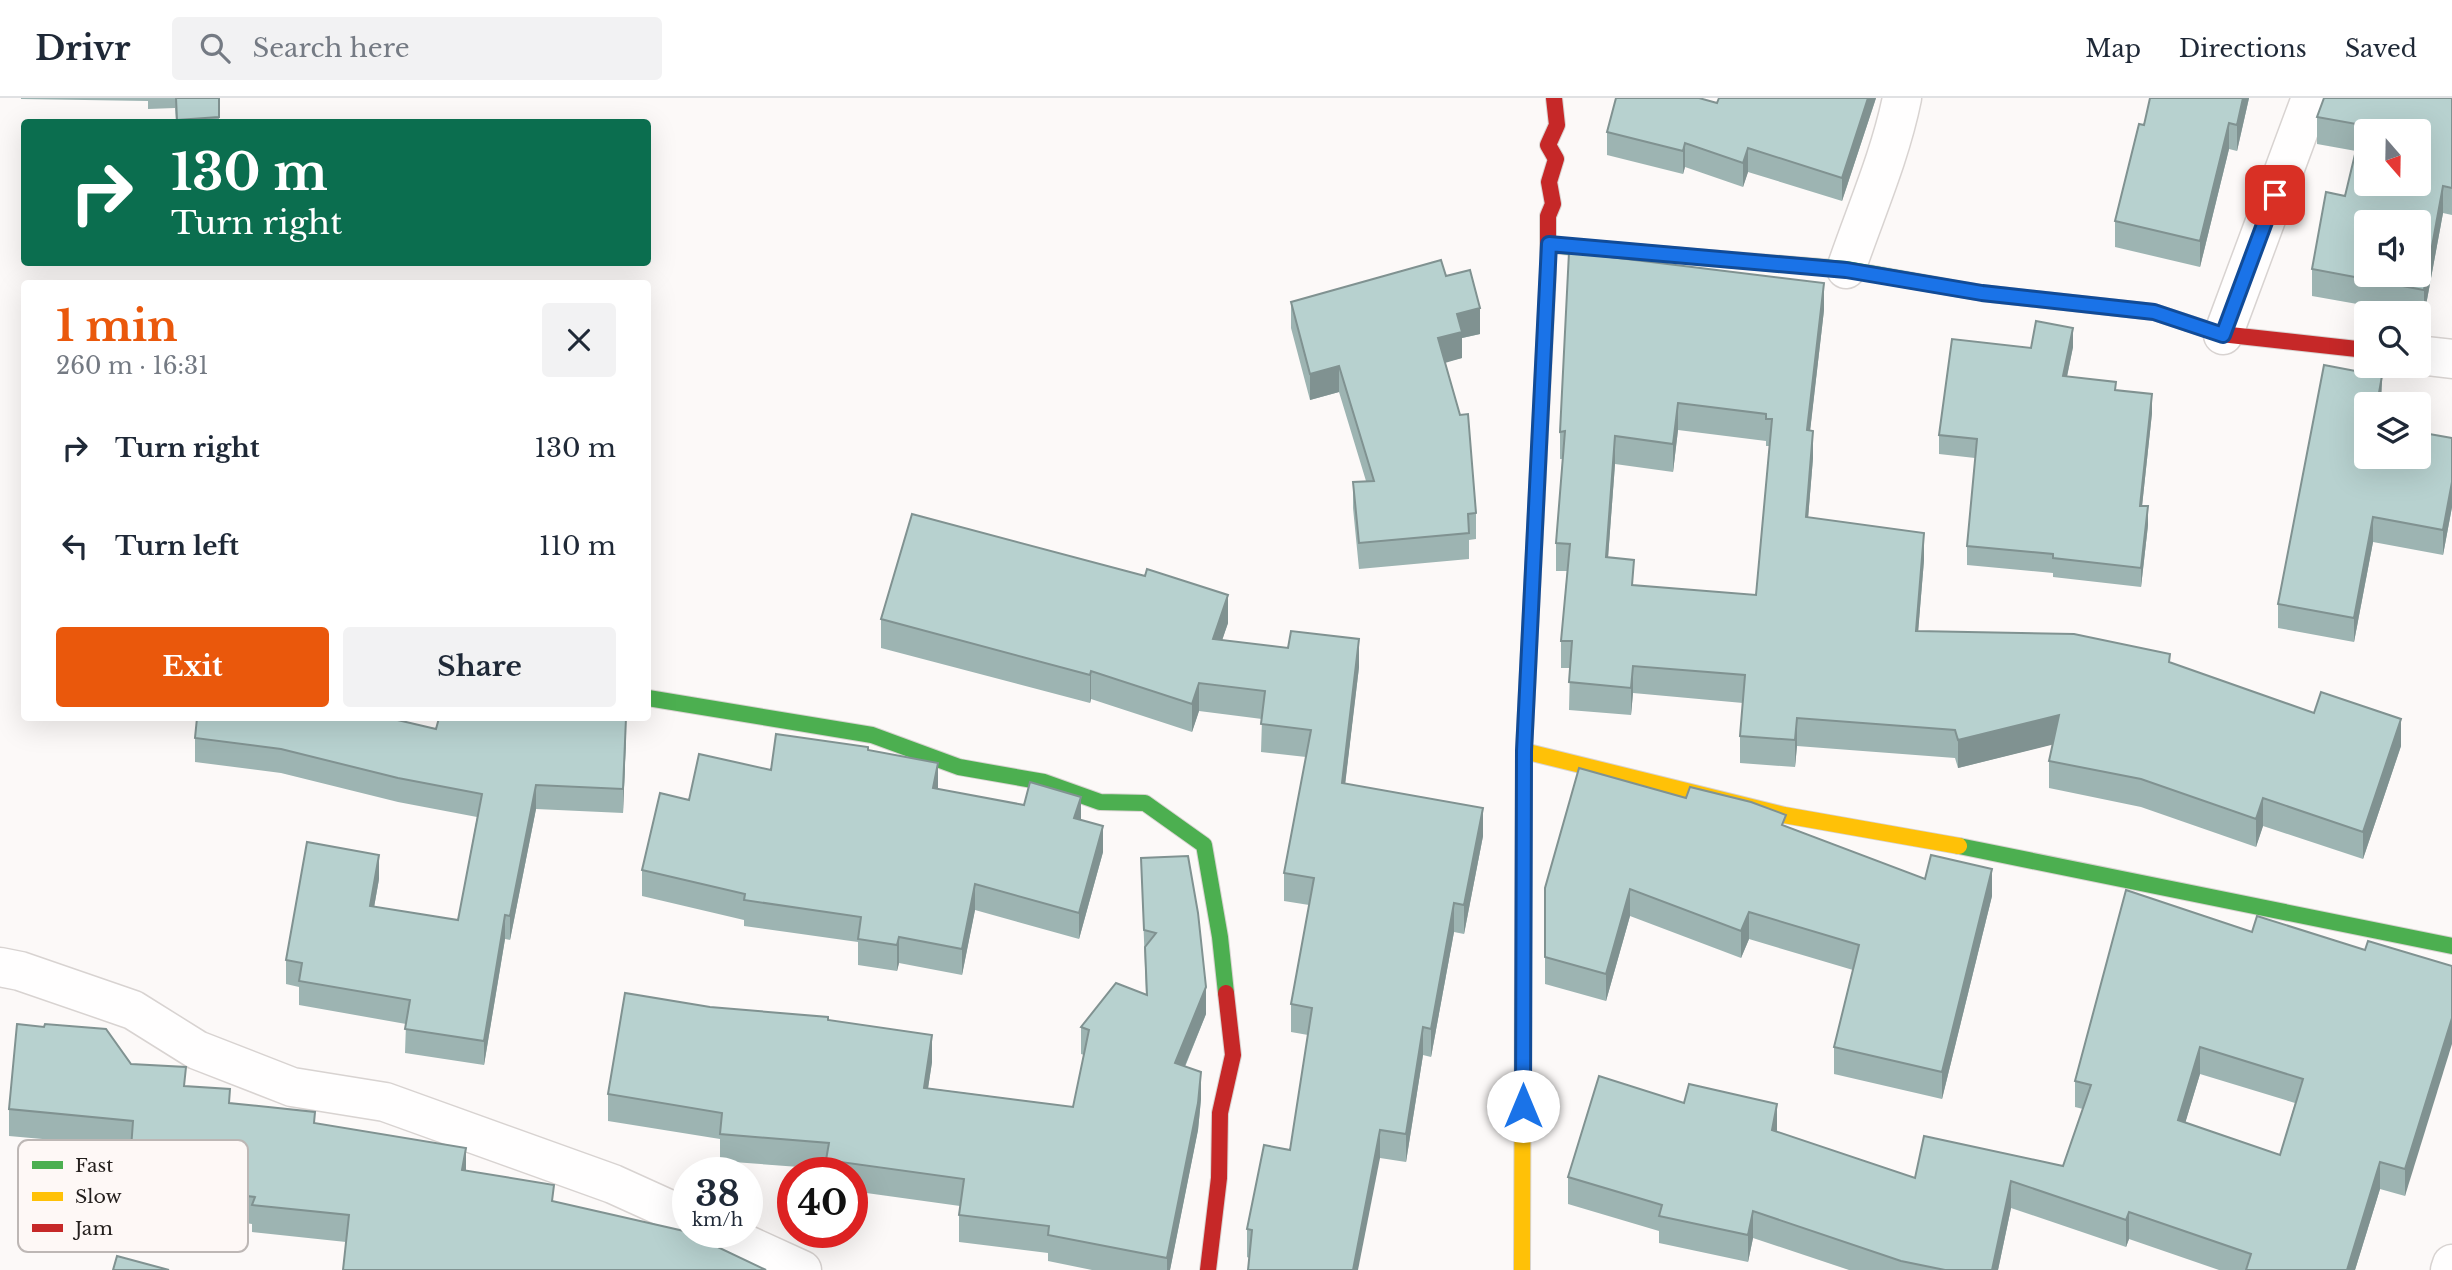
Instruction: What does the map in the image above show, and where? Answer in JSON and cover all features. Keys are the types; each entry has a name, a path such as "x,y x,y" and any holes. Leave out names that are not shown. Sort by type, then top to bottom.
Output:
{"street":[{"path":"1522,1270 1524,751 1549,244 1548,216 1553,204 1549,182 1556,159 1548,145 1557,125 1553,98"},
{"path":"1846,270 1878,176 1894,139 1902,98"},
{"path":"2223,335 2311,98"},
{"path":"1549,244 1846,270 1982,293 2154,312 2223,335 2354,349"},
{"path":"2431,357 2452,359"},
{"path":"651,698 872,735 959,767 1044,782 1100,802 1145,803 1204,845 1220,937 1233,1055 1220,1113 1219,1178 1208,1270"},
{"path":"1524,751 1784,815 2019,857 2452,946"},
{"path":"0,967 20,971 132,1010 197,1050 292,1087 385,1102 614,1184 672,1211"},
{"path":"754,1248 802,1270"},
{"path":"2450,1270 2452,1264"}],"building":[{"path":"176,98 219,98 219,117 177,119"},
{"path":"1616,98 1699,98 1717,103 1719,98 1868,98 1842,178 1748,148 1743,163 1685,143 1683,151 1607,132"},
{"path":"2150,98 2243,98 2237,125 2229,123 2200,241 2115,221 2139,124 2144,125"},
{"path":"2324,98 2452,98 2452,188 2443,186 2431,252 2431,210 2354,210 2354,277 2312,269 2326,192 2345,196 2354,158 2354,196 2431,196 2431,119 2354,119 2354,124 2317,117"},
{"path":"1569,252 1824,283 1807,430 1813,431 1806,517 1924,533 1916,631 2074,634 2170,654 2169,662 2314,713 2321,692 2401,719 2363,832 2263,798 2256,819 2141,779 2049,761 2059,715 1958,740 1955,730 1797,718 1795,740 1740,736 1745,675 1633,666 1631,688 1569,682 1572,641 1561,641 1570,544 1556,543 1565,431 1560,432","holes":["1678,403 1766,414 1766,419 1772,419 1756,595 1632,585 1634,560 1606,557 1615,436 1673,444"]},
{"path":"1441,260 1446,276 1470,270 1480,308 1457,314 1462,332 1438,338 1460,415 1468,414 1476,513 1468,514 1469,533 1359,543 1353,482 1374,481 1339,366 1310,374 1291,302"},
{"path":"2036,321 2073,328 2063,376 2116,382 2115,390 2152,394 2140,506 2148,506 2141,568 2053,558 2053,554 1967,546 1977,439 1939,435 1952,339 2031,348"},
{"path":"2324,365 2354,371 2354,378 2382,378 2379,392 2354,392 2354,469 2431,469 2431,434 2452,438 2452,482 2443,530 2373,517 2354,618 2278,604"},
{"path":"912,514 1145,576 1147,569 1228,595 1213,639 1288,648 1291,631 1359,639 1342,783 1483,808 1464,905 1454,903 1431,1029 1423,1027 1406,1134 1380,1130 1353,1270 1248,1270 1252,1230 1247,1229 1264,1145 1290,1150 1312,1008 1291,1004 1314,878 1284,873 1311,730 1261,724 1265,691 1199,683 1192,704 1091,671 1090,675 881,619"},
{"path":"197,721 402,721 436,729 438,721 626,721 623,789 536,785 510,916 505,915 484,1041 405,1029 410,1000 299,981 302,963 286,960 307,842 379,855 370,906 458,920 482,794 398,778 281,749 195,738"},
{"path":"776,734 868,747 868,750 938,763 933,788 1024,805 1030,782 1081,797 1074,818 1103,826 1079,913 975,884 962,949 899,937 897,945 858,939 861,917 744,900 745,894 642,870 660,793 689,800 699,754 771,770"},
{"path":"1579,768 1686,798 1690,787 1751,802 1786,815 1782,825 1925,879 1931,855 1992,869 1942,1072 1834,1047 1859,945 1749,912 1741,931 1630,889 1606,974 1545,957 1545,888"},
{"path":"1188,856 1198,913 1206,987 1175,1063 1201,1072 1198,1103 1167,1258 1048,1235 1049,1226 959,1215 964,1179 868,1166 868,1157 827,1157 829,1143 720,1134 722,1113 608,1094 625,993 710,1007 828,1017 828,1020 932,1035 924,1088 1073,1107 1089,1030 1081,1027 1116,983 1147,995 1145,947 1156,933 1144,930 1141,858"},
{"path":"2126,890 2252,932 2257,916 2365,950 2368,941 2452,966 2452,1018 2405,1169 2380,1162 2347,1270 2246,1270 2251,1254 2129,1212 2126,1220 2011,1181 1992,1270 1945,1270 1901,1261 1753,1211 1748,1235 1659,1216 1662,1205 1568,1177 1599,1076 1684,1103 1689,1084 1777,1104 1772,1130 1915,1178 1924,1136 2063,1166 2091,1085 2075,1081","holes":["2200,1047 2303,1079 2280,1155 2178,1120"]},
{"path":"17,1024 106,1029 131,1064 186,1067 184,1086 230,1089 229,1103 315,1112 314,1123 466,1148 462,1170 554,1185 552,1201 672,1228 672,1248 720,1248 766,1270 343,1270 349,1215 252,1205 255,1197 248,1196 248,1140 132,1140 133,1121 9,1109"},
{"path":"117,1256 169,1270 113,1270"}],"traffic: fast":[{"path":"1549,245 1846,269 1982,293 2154,312 2221,334"},
{"path":"1523,963 1524,751 1548,272"},
{"path":"651,698 872,735 959,767 1044,782 1100,802 1145,803 1204,845 1220,937 1226,993"},
{"path":"1959,846 2452,946"}],"traffic: slow":[{"path":"1524,751 1784,815 1959,846"},
{"path":"1522,1270 1523,963"}],"traffic: jam":[{"path":"1548,272 1548,216 1553,204 1549,182 1556,159 1548,145 1557,125 1554,98"},
{"path":"2221,334 2354,349"},
{"path":"1208,1270 1219,1178 1220,1113 1233,1055 1226,993"}],"route":[{"path":"1523,1106 1524,751 1549,244 1846,270 1982,293 2154,312 2223,335 2275,195"}]}
